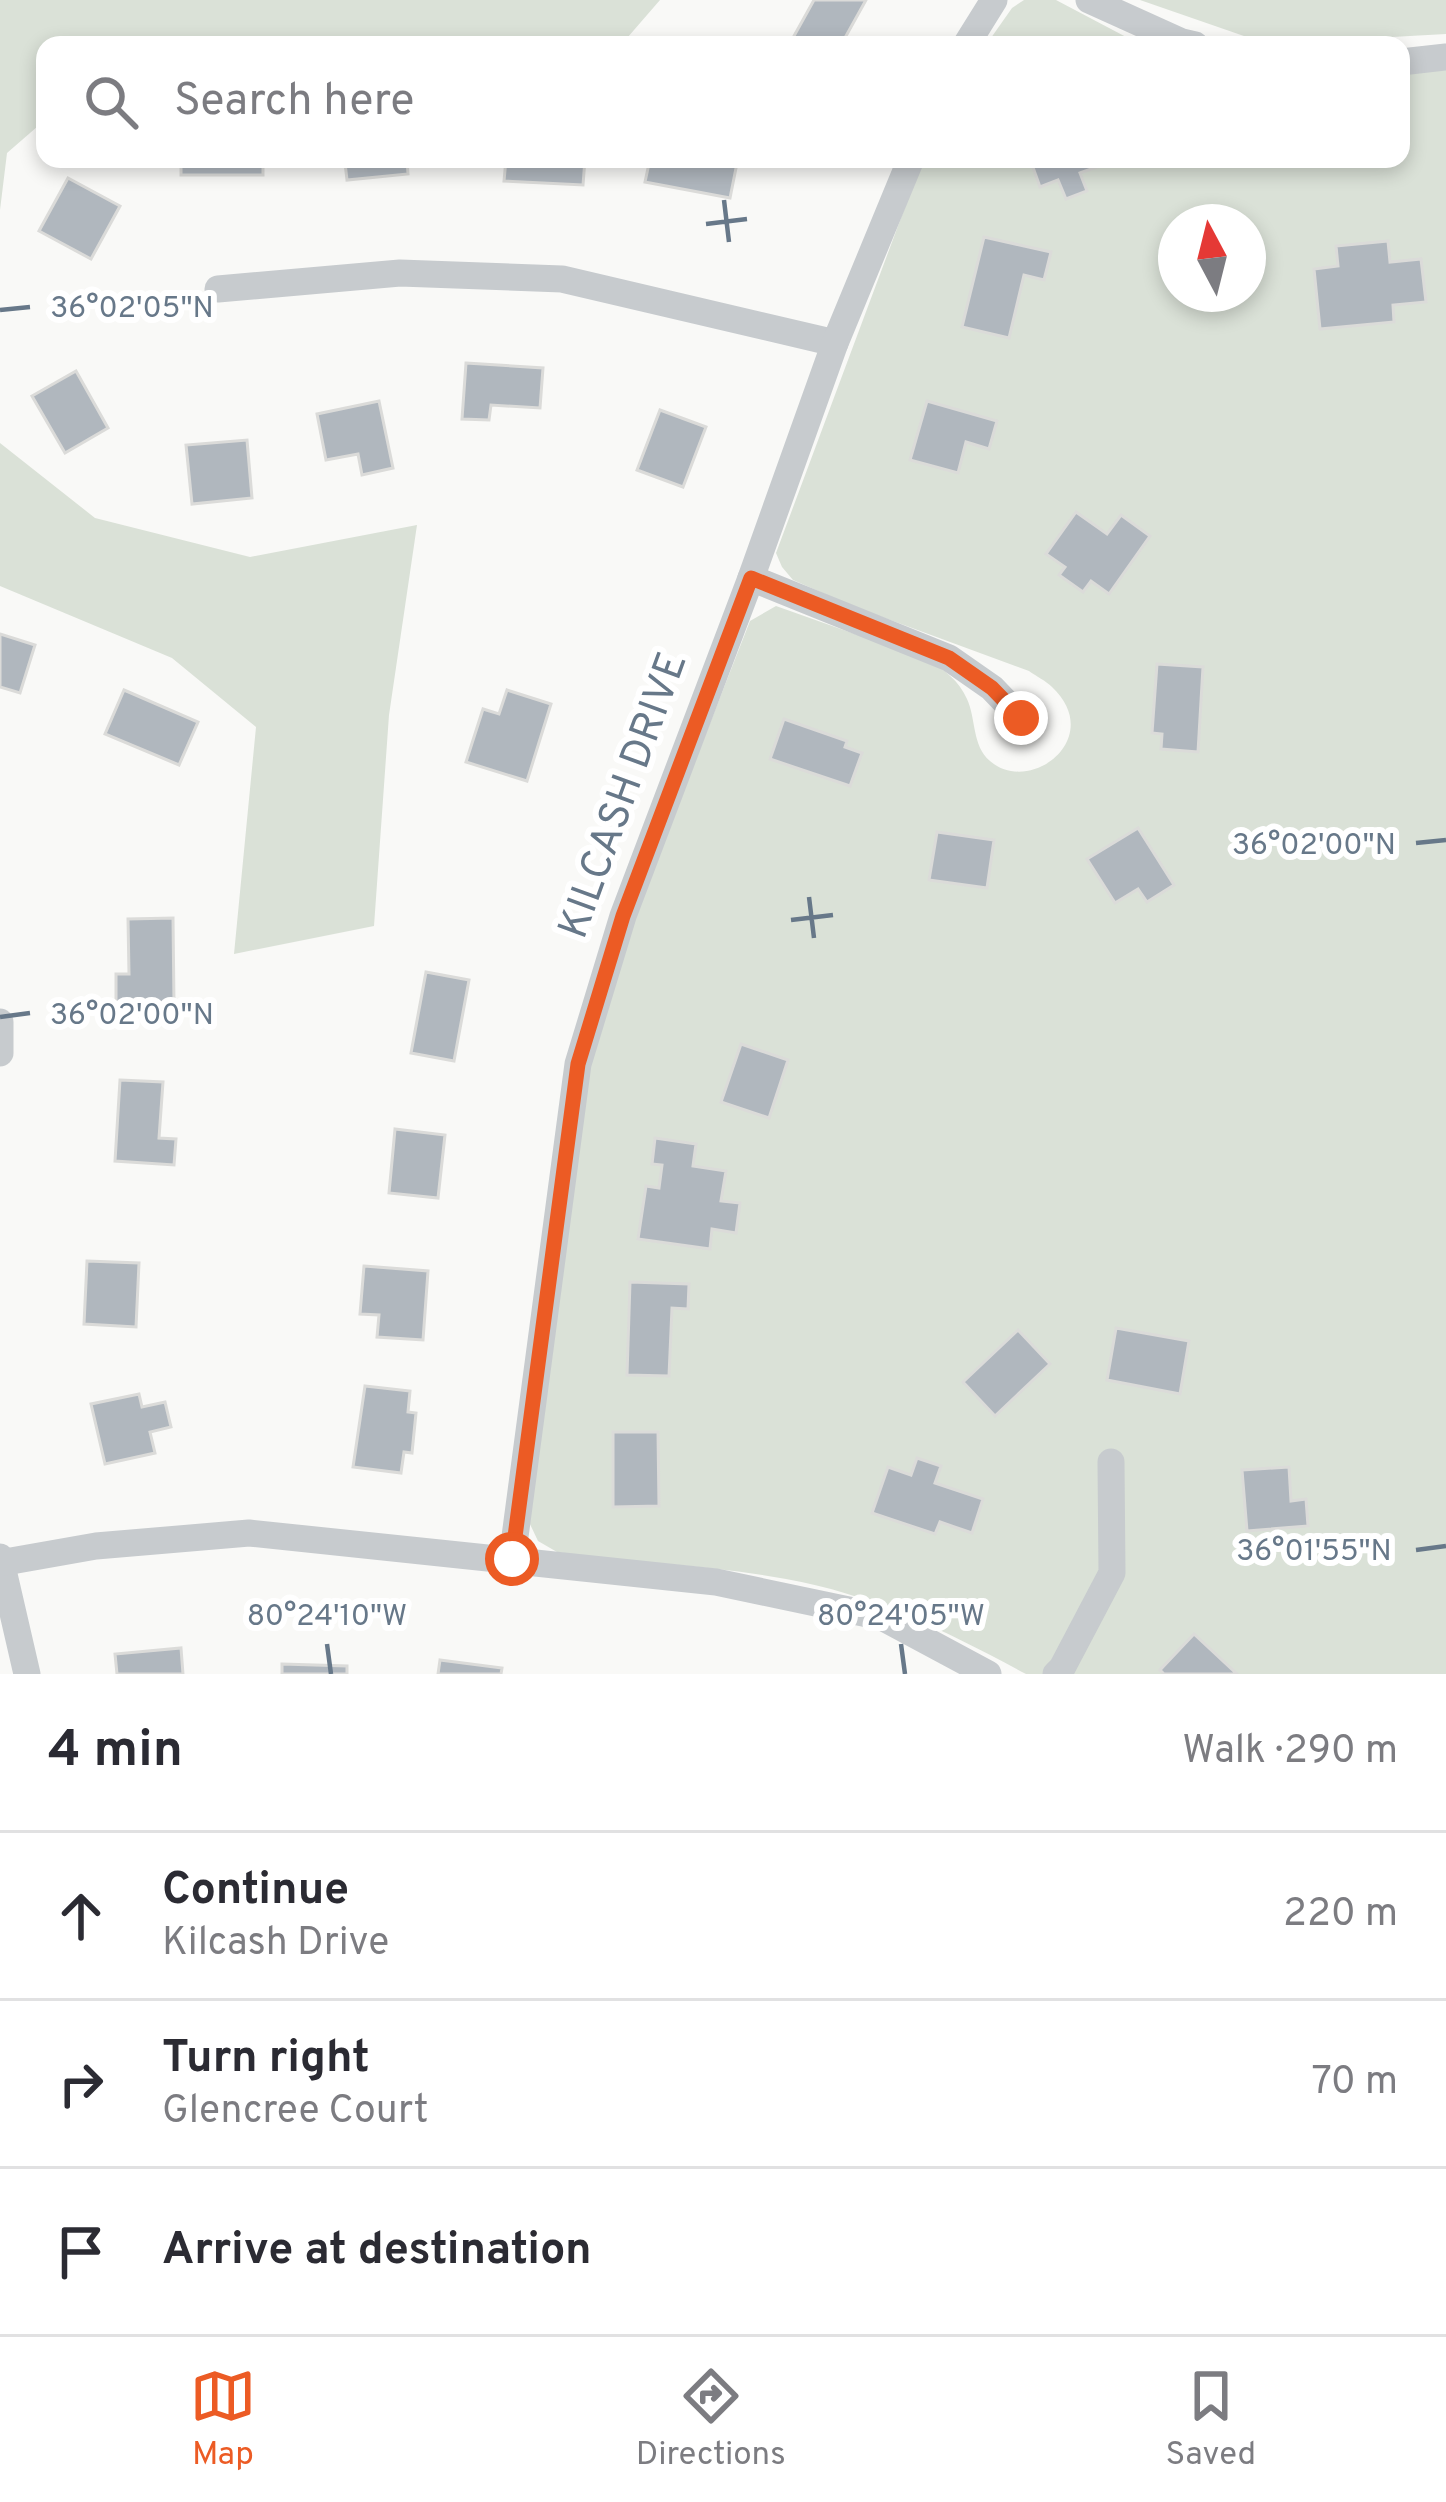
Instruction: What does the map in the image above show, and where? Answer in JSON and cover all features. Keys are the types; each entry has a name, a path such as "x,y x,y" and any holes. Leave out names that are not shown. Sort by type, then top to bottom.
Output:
{"street":[{"path":"972,36 994,0"},
{"path":"1089,0 1174,36"},
{"path":"1410,61 1446,57"},
{"name":"KILCASH DRIVE","path":"512,1559 578,1064 623,916 835,343 907,168"},
{"path":"218,290 400,273 562,279 835,343"},
{"path":"751,578 949,658 992,688 1021,718"},
{"path":"0,1022 0,1053"},
{"path":"1056,1674 1112,1573 1111,1462"},
{"path":"27,1674 0,1561 96,1546 249,1533 716,1582 881,1617 988,1674"}],"shaded area":[{"path":"0,0 660,0 629,36 36,36 36,128 7,153 0,210"},
{"path":"1024,0 1056,0 1124,36 992,36 1012,8"},
{"path":"1140,0 1446,0 1446,34 1244,36"},
{"path":"1446,70 1446,1674 1026,1674 910,1617 849,1594 729,1570 557,1552 538,1541 529,1522 585,1081 624,943 750,621 776,606 928,660 960,687 980,748 1006,770 1041,766 1067,742 1071,725 1066,706 1052,687 1029,671 855,607 793,580 776,553 920,168 1410,168 1410,72"},
{"path":"0,443 95,518 250,557 417,525 389,715 374,926 234,954 256,727 172,658 0,586"}],"building":[{"path":"814,0 866,0 846,36 794,36"},
{"path":"181,168 263,168 263,175 181,175"},
{"path":"346,168 408,168 408,174 347,180"},
{"path":"505,168 584,168 583,185 504,181"},
{"path":"648,168 736,168 730,198 645,182"},
{"path":"1033,168 1094,168 1080,173 1087,191 1066,199 1058,180 1040,187"},
{"path":"68,178 120,206 91,259 39,231"},
{"path":"984,237 1051,252 1044,280 1024,275 1009,338 962,327"},
{"path":"1388,241 1390,262 1421,259 1426,302 1393,305 1394,322 1320,329 1314,269 1338,266 1336,246"},
{"path":"466,363 543,368 540,408 491,405 489,420 462,419"},
{"path":"76,371 108,428 65,453 32,396"},
{"path":"379,401 393,468 362,475 358,454 326,460 317,414"},
{"path":"927,401 997,421 989,449 966,442 958,473 910,460"},
{"path":"660,410 706,427 683,487 637,470"},
{"path":"247,440 252,498 192,504 186,445"},
{"path":"1076,512 1107,534 1121,515 1150,536 1109,594 1091,581 1083,592 1059,575 1065,567 1046,554"},
{"path":"0,634 35,645 20,693 0,687"},
{"path":"1157,664 1203,667 1198,752 1161,749 1162,734 1152,733"},
{"path":"124,690 198,722 179,765 105,734"},
{"path":"507,690 551,704 527,781 466,762 483,709 499,714"},
{"path":"784,719 847,741 845,747 862,753 850,786 770,759"},
{"path":"1138,828 1174,885 1147,902 1138,889 1115,903 1087,859"},
{"path":"937,832 994,840 987,888 929,880"},
{"path":"173,918 174,1004 116,1005 116,974 129,974 128,919"},
{"path":"426,972 469,980 454,1061 411,1053"},
{"path":"741,1044 788,1060 769,1118 721,1102"},
{"path":"120,1080 163,1082 159,1138 176,1139 174,1165 115,1161"},
{"path":"395,1129 445,1135 438,1198 389,1193"},
{"path":"655,1138 696,1144 693,1166 726,1171 721,1201 740,1203 736,1233 712,1229 710,1249 638,1239 646,1186 659,1188 662,1165 652,1164"},
{"path":"87,1261 139,1263 136,1327 84,1324"},
{"path":"364,1266 428,1271 423,1340 377,1337 379,1315 360,1314"},
{"path":"630,1282 689,1284 688,1309 672,1308 669,1376 627,1375"},
{"path":"1116,1328 1189,1341 1180,1394 1107,1380"},
{"path":"1018,1330 1050,1364 995,1416 963,1382"},
{"path":"365,1386 410,1391 408,1412 416,1413 412,1453 404,1452 401,1473 353,1467"},
{"path":"139,1394 142,1407 165,1402 171,1427 150,1432 155,1453 105,1464 91,1404"},
{"path":"613,1432 658,1432 659,1506 613,1507"},
{"path":"917,1458 941,1466 935,1483 983,1499 972,1533 940,1522 935,1534 872,1513 888,1467 911,1475"},
{"path":"1289,1467 1291,1501 1306,1499 1308,1526 1247,1531 1242,1470"},
{"path":"1194,1634 1237,1674 1164,1674 1160,1670"},
{"path":"181,1648 183,1674 117,1674 115,1654"},
{"path":"440,1660 502,1668 501,1674 438,1674"},
{"path":"282,1664 347,1666 347,1674 282,1674"}],"route":[{"path":"512,1559 578,1064 623,916 751,578 949,658 992,688 1021,718"}]}
